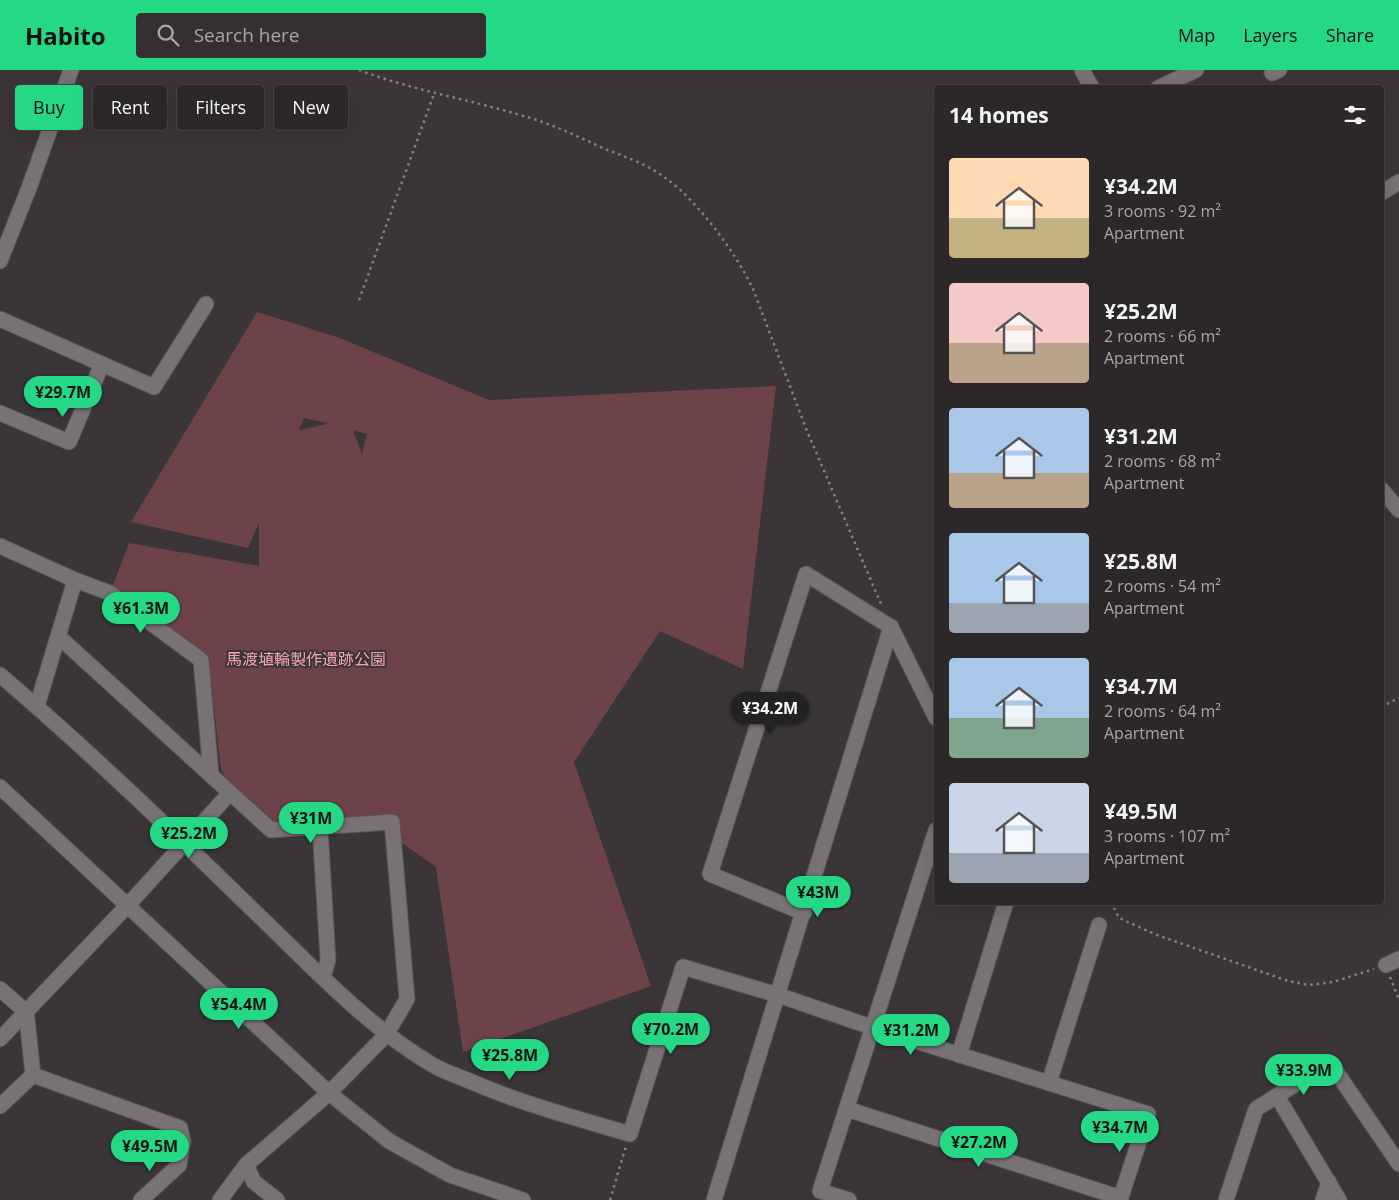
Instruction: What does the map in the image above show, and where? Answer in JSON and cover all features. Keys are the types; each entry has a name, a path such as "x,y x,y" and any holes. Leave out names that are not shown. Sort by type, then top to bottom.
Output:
{"street":[{"path":"0,261 29,188 71,70"},
{"path":"1082,70 1090,85"},
{"path":"1164,85 1196,70"},
{"path":"1384,191 1399,182"},
{"path":"0,319 154,387 206,304"},
{"path":"0,413 69,442 102,364"},
{"path":"1384,492 1399,510"},
{"path":"0,548 74,580 110,593 201,660 211,774"},
{"path":"804,913 710,874 806,574 891,627 934,714"},
{"path":"37,706 74,580"},
{"path":"714,1200 891,627"},
{"path":"58,636 211,774 229,794 271,830 392,822 407,999 386,1035 329,1093 246,1165 220,1200"},
{"path":"0,674 184,843 386,1035 432,1066 492,1091 630,1134 683,967 778,995 871,1027 1148,1114 1120,1199 846,1109"},
{"path":"0,787 128,904 329,1093 389,1141 450,1175 523,1200"},
{"path":"0,1038 128,904 229,794"},
{"path":"320,828 328,960 323,977"},
{"path":"849,1200 820,1191 871,1027 934,836"},
{"path":"959,1055 1005,905"},
{"path":"1049,1083 1099,925"},
{"path":"0,989 25,1012 33,1075"},
{"path":"1226,1200 1256,1109 1316,1071 1335,1070 1399,1164"},
{"path":"0,1106 33,1075"},
{"path":"33,1075 180,1128 183,1141 178,1166 141,1200"},
{"path":"1277,1096 1339,1200"},
{"path":"246,1165 254,1182 277,1200"},
{"path":"1323,1200 1328,1182"}],"path":[{"path":"359,70 390,82 520,115 554,126 641,164 666,179 699,210 742,266 753,289 811,440 891,627"},
{"path":"359,300 434,94"},
{"path":"1384,706 1399,698"},
{"path":"1112,905 1119,918 1157,934 1288,981 1309,985 1333,982 1393,962 1399,1000"},
{"path":"610,1200 630,1134"}],"green space":[{"name":"馬渡埴輪製作遺跡公園","path":"257,312 337,337 489,400 776,386 743,669 660,631 574,762 651,986 463,1052 436,867 366,817 290,825 273,822 228,782 221,769 208,655 112,588 129,543 259,566 259,523 248,548 131,522","holes":["304,418 327,423 327,424 299,430","353,430 367,434 362,454"]}]}
